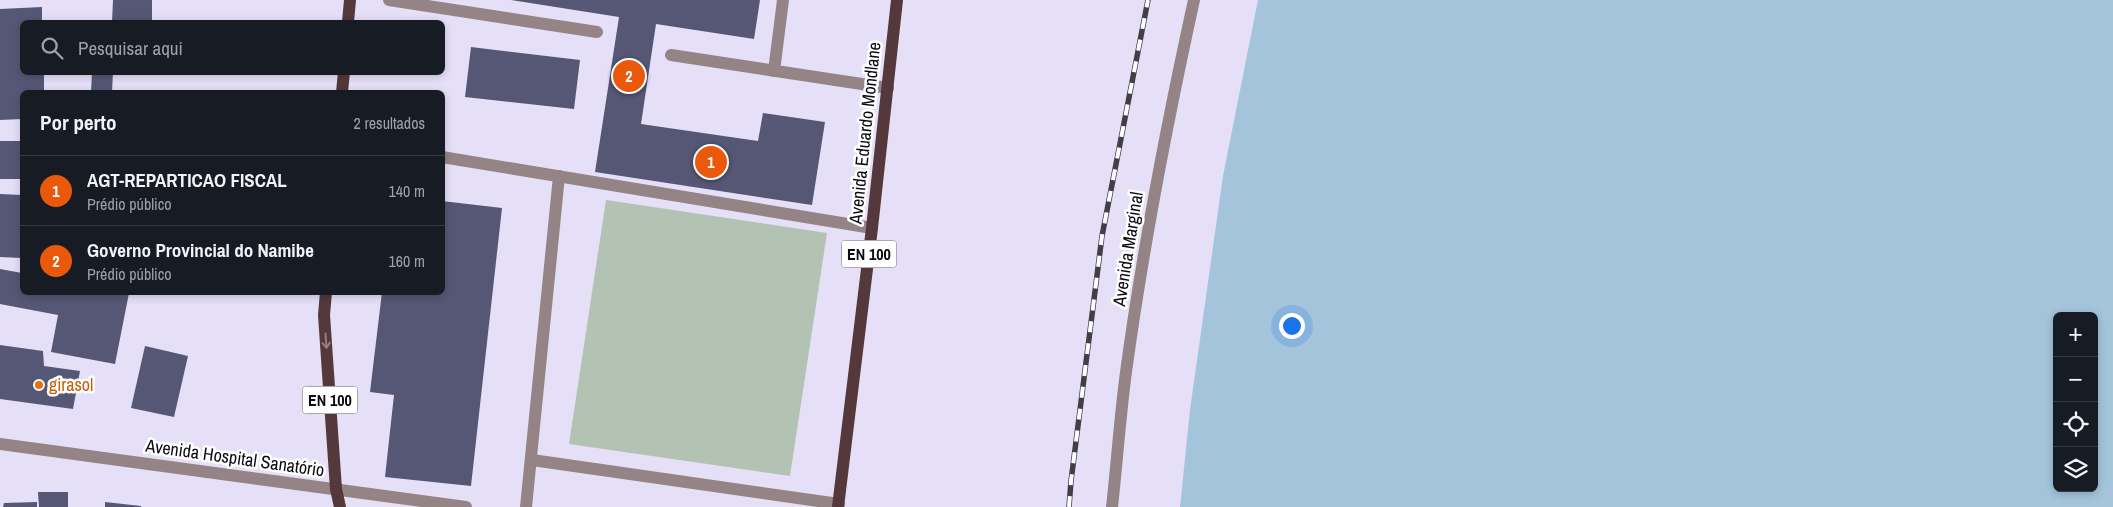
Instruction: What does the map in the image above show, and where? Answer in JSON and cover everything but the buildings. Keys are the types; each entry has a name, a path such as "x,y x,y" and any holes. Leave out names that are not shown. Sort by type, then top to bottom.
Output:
{"main road":[{"path":"348,20 350,0"},
{"name":"Avenida Eduardo Mondlane","path":"839,505 897,0"},
{"path":"342,90 344,75"},
{"name":"EN 100","path":"326,295 324,315 336,489 340,507"}],"street":[{"path":"388,0 597,32"},
{"path":"774,71 783,0"},
{"name":"Avenida Marginal","path":"1112,507 1126,372 1147,241 1167,122 1194,0"},
{"path":"671,55 888,88"},
{"path":"445,157 872,228"},
{"path":"526,507 559,176"},
{"name":"Avenida Hospital Sanatório","path":"0,444 466,507"},
{"path":"532,460 839,505"}],"green space":[{"path":"606,200 827,233 790,476 569,444"}],"water":[{"path":"1258,0 2113,0 2113,507 1180,507 1190,410 1223,176"}],"railway":[{"path":"1069,507 1102,236 1148,0"}],"place":[{"name":"Governo Provincial do Namibe","path":"629,76"},
{"name":"AGT-REPARTICAO FISCAL","path":"711,162"},
{"name":"girasol","path":"39,385"}]}
